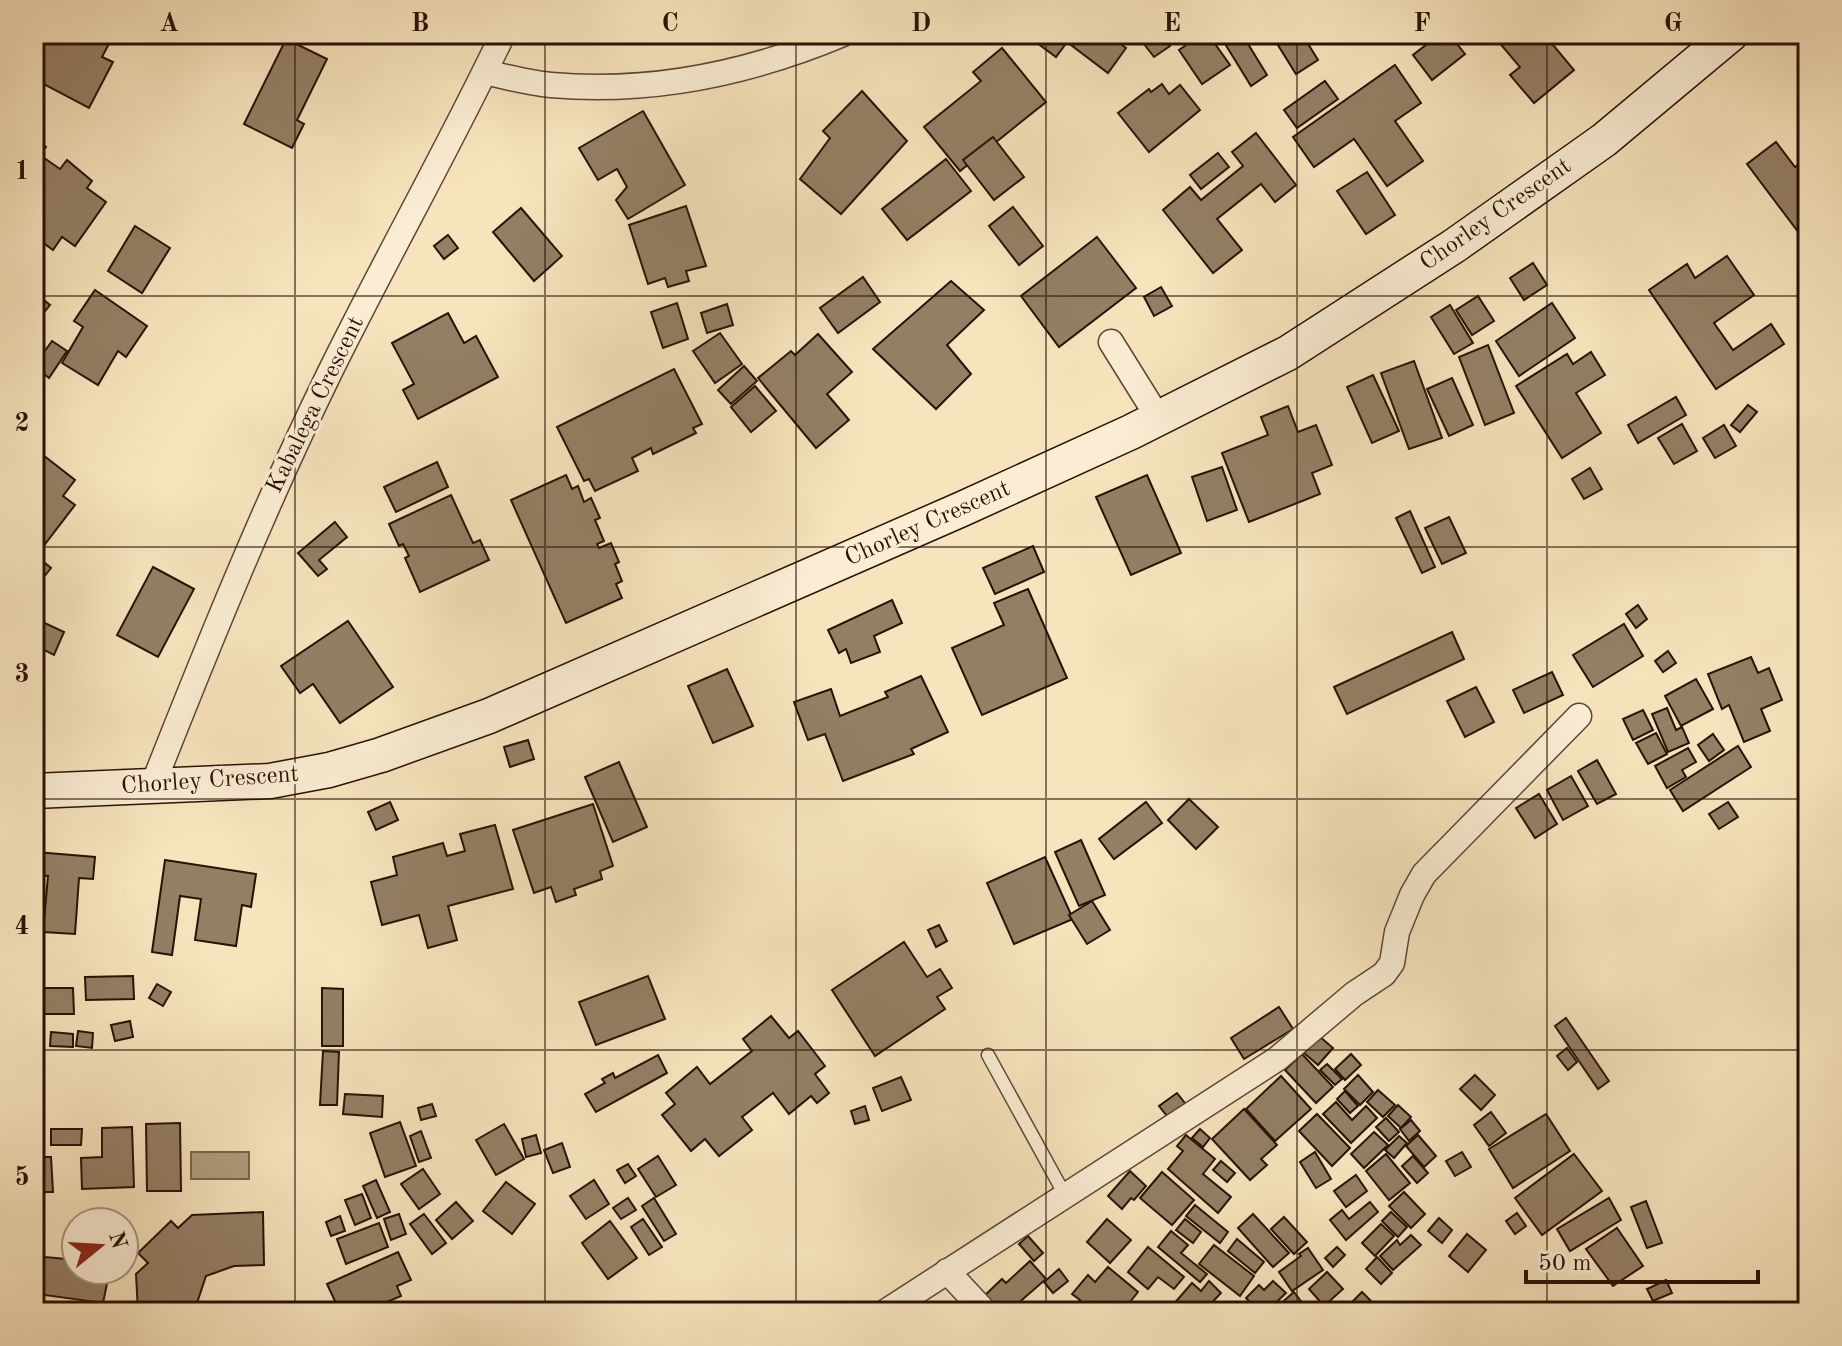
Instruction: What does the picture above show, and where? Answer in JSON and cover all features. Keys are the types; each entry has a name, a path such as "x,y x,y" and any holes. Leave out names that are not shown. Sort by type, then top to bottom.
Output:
{"main road":[{"name":"Chorley Crescent","path":"34,791 270,781 329,770 434,737 720,616 1159,419 1288,353 1454,246 1604,140 1731,34"}],"street":[{"name":"Kabalega Crescent","path":"152,787 232,586 282,473 330,372 503,34"},
{"path":"485,72 548,85 604,88 659,85 757,64 803,51 843,34"},
{"path":"1111,342 1159,419"},
{"path":"885,1312 1277,1059 1354,994 1389,970 1397,932 1424,874 1579,716"},
{"path":"947,1271 985,1312"}],"lane":[{"path":"988,1055 1065,1195"}],"shaded area":[{"path":"191,1152 249,1152 249,1179 191,1179"}],"building":[{"path":"36,34 114,34 102,57 113,62 89,108 34,79"},
{"path":"1025,34 1073,34 1056,57"},
{"path":"1080,34 1107,34 1126,48 1108,73 1071,45"},
{"path":"1149,34 1161,34 1170,46 1154,57 1141,40"},
{"path":"1202,34 1208,34 1230,65 1202,84 1179,50"},
{"path":"1219,34 1252,34 1245,39 1267,75 1251,86"},
{"path":"1271,34 1302,34 1318,60 1296,74"},
{"path":"1440,34 1449,34 1465,54 1432,80 1413,55"},
{"path":"1492,34 1544,34 1574,70 1534,103 1510,75 1520,67"},
{"path":"286,39 327,59 297,120 304,124 292,148 244,124"},
{"path":"1002,48 1046,102 960,171 924,127 981,81 973,72"},
{"path":"1395,65 1421,103 1395,121 1423,161 1387,186 1354,139 1314,167 1293,137"},
{"path":"1325,81 1338,99 1297,128 1284,110"},
{"path":"1162,84 1169,94 1180,85 1200,110 1149,152 1118,113 1149,89 1151,92"},
{"path":"862,91 907,141 841,214 800,179 830,138 823,131"},
{"path":"643,111 685,185 628,219 616,200 627,187 617,169 598,180 579,148"},
{"path":"1256,133 1296,185 1275,202 1261,184 1217,219 1242,250 1213,273 1163,210 1190,187 1201,200 1243,166 1232,152"},
{"path":"993,137 1024,177 994,200 963,160"},
{"path":"34,138 46,147 40,155 60,169 67,160 92,181 87,188 106,202 75,246 62,237 53,250 34,236"},
{"path":"1776,142 1795,167 1808,157 1808,245 1747,164"},
{"path":"1218,153 1229,167 1201,189 1190,175"},
{"path":"946,159 971,191 907,240 882,209"},
{"path":"1367,172 1395,215 1366,234 1337,191"},
{"path":"686,206 706,266 686,271 689,281 668,287 665,278 648,284 629,225"},
{"path":"1013,207 1043,246 1019,265 989,226"},
{"path":"521,208 562,256 534,281 493,232"},
{"path":"135,226 170,248 142,293 108,271"},
{"path":"448,235 458,248 444,259 434,246"},
{"path":"1097,237 1136,288 1059,347 1021,296"},
{"path":"1727,256 1754,295 1714,323 1733,350 1771,324 1784,344 1716,389 1649,290 1687,264 1695,278"},
{"path":"1533,263 1547,285 1524,300 1510,278"},
{"path":"863,277 880,302 838,333 820,308"},
{"path":"951,281 984,310 947,345 971,374 936,409 873,349"},
{"path":"1161,287 1172,306 1154,316 1144,297"},
{"path":"95,290 147,326 126,357 118,351 98,385 62,363 83,327 74,321"},
{"path":"34,292 50,305 34,325"},
{"path":"1478,296 1494,321 1472,335 1456,310"},
{"path":"677,303 688,339 663,348 651,312"},
{"path":"1552,303 1575,338 1519,376 1496,341"},
{"path":"727,304 733,325 707,333 701,313"},
{"path":"1450,305 1473,343 1454,354 1431,317"},
{"path":"448,313 464,343 476,336 498,377 418,419 403,390 414,384 392,343"},
{"path":"720,333 742,364 715,383 693,351"},
{"path":"818,334 852,372 827,394 849,420 816,448 758,378 791,351 795,355"},
{"path":"52,341 67,351 49,378 34,366"},
{"path":"1488,345 1514,413 1485,425 1459,357"},
{"path":"1591,352 1605,375 1576,393 1601,433 1562,458 1516,386 1567,354 1573,364"},
{"path":"1414,361 1442,438 1409,449 1381,373"},
{"path":"744,366 757,381 731,404 718,390"},
{"path":"674,369 702,424 693,428 696,433 653,454 651,448 632,458 638,471 595,491 589,479 584,481 557,427"},
{"path":"1373,375 1399,431 1372,443 1347,387"},
{"path":"1452,378 1473,425 1449,436 1427,389"},
{"path":"755,386 776,411 751,432 731,407"},
{"path":"1676,397 1686,415 1638,443 1628,425"},
{"path":"1748,405 1757,412 1740,432 1731,425"},
{"path":"1288,406 1298,432 1316,425 1332,465 1312,473 1320,494 1249,522 1222,453 1268,435 1261,417"},
{"path":"1682,424 1697,451 1674,464 1658,438"},
{"path":"1724,425 1736,446 1715,458 1703,438"},
{"path":"34,448 75,480 63,496 75,505 42,548 34,541"},
{"path":"437,462 448,487 396,512 384,487"},
{"path":"1222,467 1237,510 1207,521 1192,477"},
{"path":"1590,468 1602,489 1584,499 1572,479"},
{"path":"566,475 572,489 578,486 584,502 591,498 600,518 595,520 604,541 597,544 599,548 611,543 619,562 615,564 622,581 616,584 622,598 566,623 511,500"},
{"path":"1147,475 1181,553 1131,575 1096,497"},
{"path":"451,495 473,543 480,540 489,560 420,592 405,558 409,556 403,544 399,546 389,524"},
{"path":"1410,511 1435,567 1422,573 1396,518"},
{"path":"1449,517 1466,553 1442,564 1425,528"},
{"path":"335,522 347,537 319,560 327,569 318,576 298,553"},
{"path":"1033,546 1044,572 995,594 983,568"},
{"path":"34,554 51,568 36,587 34,586"},
{"path":"153,567 194,589 158,657 117,635"},
{"path":"1028,589 1067,678 982,715 952,648 1004,625 994,603"},
{"path":"892,600 902,623 874,636 880,652 851,663 846,649 839,653 828,630"},
{"path":"1638,605 1647,619 1636,628 1626,614"},
{"path":"34,618 64,632 54,655 34,645"},
{"path":"348,621 393,687 340,723 313,684 300,693 281,666"},
{"path":"1624,624 1643,656 1593,687 1573,655"},
{"path":"1452,632 1464,659 1347,714 1334,687"},
{"path":"1668,651 1676,663 1663,672 1655,661"},
{"path":"1751,657 1758,673 1769,668 1782,700 1761,709 1770,731 1744,742 1729,705 1722,709 1708,674"},
{"path":"727,669 753,726 713,743 688,686"},
{"path":"1552,672 1563,695 1524,713 1513,690"},
{"path":"921,676 948,732 911,749 914,754 843,781 825,734 808,740 794,702 831,689 840,716 888,697 885,692"},
{"path":"1696,679 1713,709 1681,726 1665,696"},
{"path":"1476,687 1494,722 1465,737 1447,701"},
{"path":"1667,708 1676,730 1682,727 1689,743 1668,752 1652,714"},
{"path":"1643,710 1653,730 1633,740 1623,719"},
{"path":"1656,733 1667,754 1648,764 1636,743"},
{"path":"1713,734 1724,750 1709,761 1698,745"},
{"path":"528,740 534,759 510,767 504,747"},
{"path":"1738,746 1751,767 1683,811 1670,790"},
{"path":"1688,748 1696,762 1682,770 1686,777 1667,788 1655,766"},
{"path":"1597,760 1616,794 1597,804 1578,771"},
{"path":"619,762 647,827 613,842 585,777"},
{"path":"1571,776 1588,806 1563,820 1547,790"},
{"path":"1539,794 1557,824 1535,838 1516,808"},
{"path":"1189,799 1218,827 1196,849 1168,820"},
{"path":"390,802 398,820 376,830 368,812"},
{"path":"1146,802 1162,823 1114,859 1099,839"},
{"path":"1728,802 1738,817 1719,829 1709,814"},
{"path":"593,804 613,866 600,871 602,879 574,889 576,895 556,902 551,887 534,893 513,830"},
{"path":"495,825 513,889 448,906 457,940 428,948 419,915 382,925 371,882 397,875 393,857 443,843 447,856 465,851 460,834"},
{"path":"1081,840 1105,895 1079,906 1055,852"},
{"path":"36,852 95,857 93,879 79,878 75,934 43,932 48,876 34,875"},
{"path":"1045,857 1073,919 1014,944 987,883"},
{"path":"165,860 256,874 251,907 242,905 236,946 195,940 201,899 180,896 172,955 152,952"},
{"path":"1092,901 1110,930 1087,944 1069,915"},
{"path":"939,925 947,941 936,947 928,930"},
{"path":"904,942 927,977 940,969 952,988 937,997 945,1009 875,1056 832,990"},
{"path":"133,976 134,999 86,1000 85,977"},
{"path":"648,976 665,1019 596,1045 579,1002"},
{"path":"157,984 171,992 163,1006 149,998"},
{"path":"42,988 73,988 74,1014 43,1014"},
{"path":"322,988 343,989 343,1046 322,1046"},
{"path":"1279,1007 1293,1029 1244,1059 1231,1038"},
{"path":"771,1016 789,1038 798,1031 825,1066 815,1074 829,1093 817,1103 811,1096 789,1114 773,1093 742,1117 752,1130 719,1156 705,1139 691,1151 662,1115 675,1104 666,1093 697,1067 710,1084 752,1051 743,1039"},
{"path":"1566,1018 1609,1081 1598,1089 1555,1026"},
{"path":"130,1021 133,1037 115,1041 111,1025"},
{"path":"78,1031 93,1033 92,1048 76,1046"},
{"path":"51,1032 73,1034 73,1047 50,1046"},
{"path":"1319,1036 1333,1048 1318,1065 1304,1053"},
{"path":"1567,1048 1577,1062 1568,1070 1557,1056"},
{"path":"323,1051 339,1052 337,1105 320,1105"},
{"path":"1302,1054 1333,1087 1316,1103 1285,1070"},
{"path":"1351,1054 1361,1065 1345,1080 1335,1069"},
{"path":"658,1055 667,1073 596,1112 585,1094 605,1083 602,1079 613,1073 615,1078"},
{"path":"1327,1064 1342,1079 1335,1085 1320,1070"},
{"path":"1358,1075 1373,1092 1360,1105 1344,1089"},
{"path":"1475,1075 1495,1095 1481,1110 1460,1089"},
{"path":"1281,1076 1311,1109 1275,1141 1246,1109"},
{"path":"901,1077 911,1100 882,1111 873,1088"},
{"path":"1378,1090 1395,1105 1383,1117 1367,1102"},
{"path":"1345,1091 1358,1106 1350,1113 1337,1099"},
{"path":"1177,1093 1188,1107 1170,1120 1159,1106"},
{"path":"345,1094 383,1096 382,1117 343,1114"},
{"path":"1336,1102 1352,1120 1366,1106 1377,1118 1351,1143 1323,1114"},
{"path":"432,1104 436,1116 421,1120 418,1108"},
{"path":"1398,1105 1411,1117 1401,1128 1388,1116"},
{"path":"865,1106 869,1120 855,1124 851,1111"},
{"path":"1244,1109 1277,1145 1261,1159 1267,1165 1250,1180 1212,1139"},
{"path":"1491,1112 1506,1133 1489,1146 1474,1125"},
{"path":"1317,1114 1350,1148 1332,1166 1299,1131"},
{"path":"1546,1114 1570,1151 1513,1188 1489,1149"},
{"path":"1386,1118 1399,1132 1389,1141 1376,1127"},
{"path":"1411,1120 1420,1131 1409,1141 1400,1129"},
{"path":"400,1122 416,1166 385,1177 370,1133"},
{"path":"180,1123 181,1191 147,1191 146,1124"},
{"path":"504,1124 524,1159 496,1175 476,1140"},
{"path":"132,1127 134,1187 82,1189 81,1158 102,1157 102,1128"},
{"path":"51,1129 82,1129 81,1145 51,1145"},
{"path":"1200,1129 1210,1138 1203,1147 1192,1138"},
{"path":"421,1131 431,1158 419,1162 410,1136"},
{"path":"1374,1132 1388,1145 1364,1168 1351,1154"},
{"path":"536,1135 541,1153 526,1157 522,1139"},
{"path":"1186,1135 1215,1159 1203,1174 1231,1197 1218,1213 1168,1169 1183,1151 1177,1146"},
{"path":"1418,1135 1436,1156 1424,1167 1406,1146"},
{"path":"1399,1136 1407,1143 1394,1158 1385,1150"},
{"path":"39,1140 40,1157 51,1157 53,1192 43,1192 44,1210 34,1211 34,1141"},
{"path":"562,1143 570,1167 553,1173 544,1150"},
{"path":"1315,1152 1331,1179 1316,1188 1300,1162"},
{"path":"1462,1152 1471,1167 1455,1176 1446,1161"},
{"path":"1386,1154 1410,1183 1389,1200 1366,1171"},
{"path":"1574,1154 1602,1191 1542,1235 1515,1198"},
{"path":"658,1156 676,1185 656,1197 638,1169"},
{"path":"1413,1156 1428,1173 1417,1183 1402,1166"},
{"path":"1221,1161 1235,1173 1227,1182 1213,1170"},
{"path":"628,1164 636,1176 625,1183 617,1170"},
{"path":"423,1169 440,1194 419,1209 401,1184"},
{"path":"1130,1171 1146,1186 1122,1209 1108,1196"},
{"path":"1162,1172 1194,1200 1172,1225 1140,1198"},
{"path":"1356,1175 1367,1191 1346,1207 1334,1191"},
{"path":"376,1180 390,1212 377,1218 363,1186"},
{"path":"594,1180 609,1204 586,1219 570,1196"},
{"path":"506,1182 535,1204 512,1234 483,1211"},
{"path":"1404,1192 1425,1214 1411,1228 1389,1206"},
{"path":"362,1194 371,1218 355,1225 345,1200"},
{"path":"628,1198 636,1210 621,1219 613,1208"},
{"path":"654,1198 676,1234 664,1241 642,1206"},
{"path":"1609,1198 1621,1220 1570,1251 1557,1229"},
{"path":"1646,1201 1662,1243 1647,1248 1631,1207"},
{"path":"456,1202 473,1221 452,1239 436,1220"},
{"path":"1370,1202 1378,1212 1346,1240 1330,1220 1342,1210 1349,1219"},
{"path":"1195,1205 1228,1232 1220,1243 1186,1216"},
{"path":"263,1212 264,1265 234,1266 206,1276 194,1312 138,1312 137,1286 140,1286 140,1270 148,1263 140,1251 171,1221 178,1228 192,1215"},
{"path":"1391,1212 1407,1227 1398,1237 1382,1221"},
{"path":"1517,1213 1526,1226 1515,1234 1506,1221"},
{"path":"399,1214 406,1234 391,1240 384,1219"},
{"path":"424,1214 446,1243 432,1254 410,1224"},
{"path":"1253,1214 1289,1253 1273,1267 1238,1228"},
{"path":"340,1216 345,1231 331,1236 326,1222"},
{"path":"1284,1217 1307,1242 1294,1254 1271,1229"},
{"path":"1439,1218 1452,1230 1442,1243 1428,1231"},
{"path":"643,1219 662,1247 649,1255 631,1227"},
{"path":"1107,1219 1131,1240 1110,1263 1087,1242"},
{"path":"1185,1219 1201,1232 1193,1243 1176,1230"},
{"path":"610,1221 637,1258 608,1279 582,1243"},
{"path":"379,1223 388,1247 346,1264 337,1239"},
{"path":"1381,1224 1394,1236 1375,1256 1362,1243"},
{"path":"1617,1228 1643,1266 1613,1286 1586,1249"},
{"path":"1171,1231 1188,1245 1181,1253 1207,1274 1200,1282 1158,1247"},
{"path":"1467,1234 1486,1250 1468,1272 1449,1256"},
{"path":"1411,1235 1421,1245 1393,1270 1380,1256 1397,1240 1400,1245"},
{"path":"1028,1236 1043,1253 1034,1261 1019,1244"},
{"path":"1237,1239 1264,1262 1255,1273 1228,1251"},
{"path":"1214,1245 1254,1276 1240,1296 1199,1264"},
{"path":"1148,1247 1184,1277 1174,1289 1158,1277 1148,1289 1128,1272"},
{"path":"1337,1247 1345,1255 1333,1267 1325,1258"},
{"path":"1308,1248 1323,1270 1292,1291 1279,1272"},
{"path":"398,1252 411,1280 397,1286 401,1296 364,1312 340,1312 327,1284"},
{"path":"34,1256 60,1258 60,1286 107,1286 103,1303 38,1294 34,1304"},
{"path":"1377,1257 1392,1273 1381,1284 1366,1269"},
{"path":"1030,1261 1046,1279 1008,1312 996,1312 983,1297 1002,1279 1006,1283"},
{"path":"1108,1267 1138,1292 1122,1312 1070,1312 1080,1300 1072,1294 1088,1275 1095,1282"},
{"path":"1059,1269 1068,1281 1053,1293 1044,1282"},
{"path":"1327,1272 1343,1289 1324,1306 1309,1289"},
{"path":"1666,1280 1672,1293 1653,1301 1647,1289"},
{"path":"1209,1281 1221,1293 1203,1312 1179,1312 1172,1306 1192,1283 1201,1291"},
{"path":"1273,1281 1286,1293 1266,1312 1259,1312 1246,1298 1259,1285 1264,1290"},
{"path":"1294,1292 1304,1305 1296,1312 1271,1312"},
{"path":"1362,1292 1373,1303 1364,1312 1353,1301"}]}
